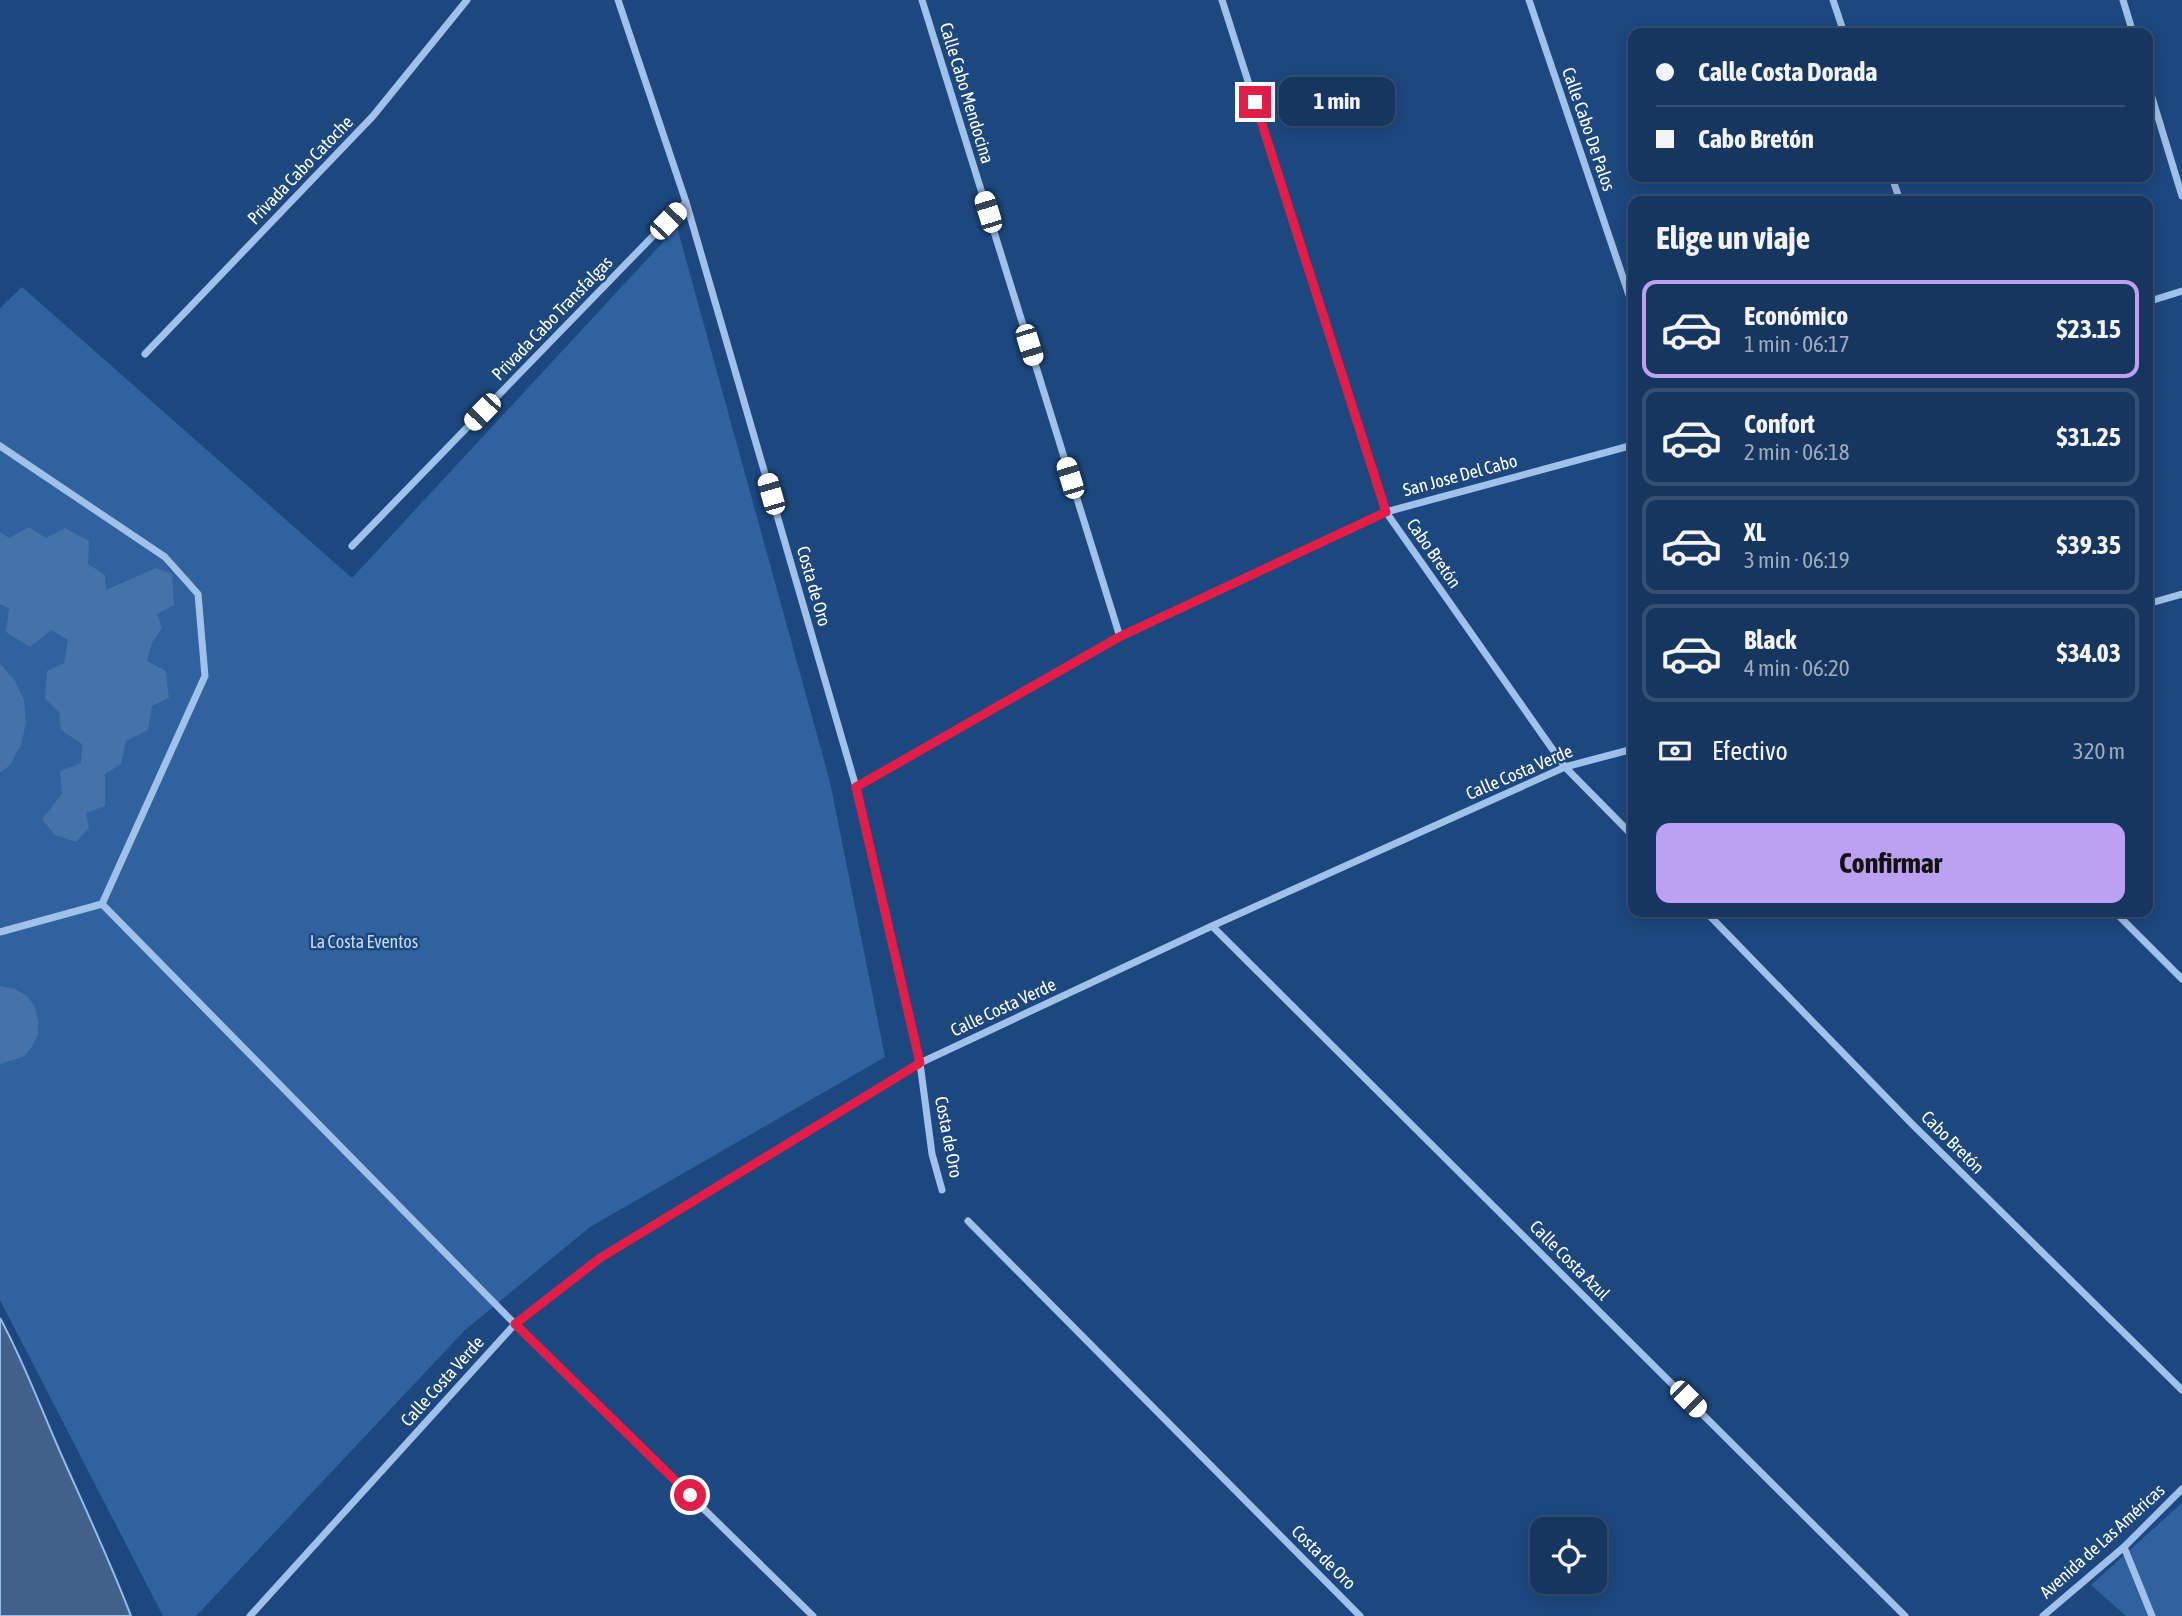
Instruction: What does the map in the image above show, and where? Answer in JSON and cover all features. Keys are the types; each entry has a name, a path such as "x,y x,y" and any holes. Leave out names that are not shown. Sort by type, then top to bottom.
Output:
{"street":[{"name":"Privada Cabo Catoche","path":"145,354 373,116 467,0"},
{"name":"Costa de Oro","path":"618,0 686,202 856,787 920,1063 932,1154 942,1190"},
{"name":"Calle Cabo Mendocina","path":"922,0 1119,637"},
{"name":"Cabo Bretón","path":"1222,0 1386,512 1565,767 1628,831"},
{"name":"Calle Cabo De Palos","path":"1530,0 1628,292"},
{"path":"1833,0 1842,28"},
{"path":"2123,0 2131,28"},
{"path":"2153,102 2182,197"},
{"name":"Privada Cabo Transfalgas","path":"352,546 686,202"},
{"path":"2153,300 2182,291"},
{"path":"0,446 164,557 198,594 205,676 102,904"},
{"name":"San Jose Del Cabo","path":"856,787 1119,637 1386,512 1628,446"},
{"path":"2153,602 2182,594"},
{"name":"Calle Costa Verde","path":"250,1616 515,1324 600,1258 920,1063 1212,926 1565,767 1628,750"},
{"path":"0,932 102,904"},
{"path":"102,904 515,1324 813,1616"},
{"name":"Cabo Bretón","path":"1711,917 1912,1124 2182,1390"},
{"path":"2120,917 2182,979"},
{"name":"Calle Costa Azul","path":"1212,926 1905,1616"},
{"name":"Costa de Oro","path":"968,1221 1360,1616"},
{"name":"Avenida de Las Américas","path":"2043,1616 2124,1547 2182,1489"},
{"path":"2124,1547 2152,1616"},
{"path":"798,1616 806,1609"}],"green space":[{"name":"La Costa Eventos","path":"677,227 830,782 885,1057 590,1227 465,1330 196,1616 163,1616 0,1300 0,308 22,287 352,578"},
{"path":"2182,1503 2182,1616 2126,1616 2091,1585"}],"shaded area":[{"path":"0,1318 25,1369 131,1616 0,1616"}],"building":[{"path":"29,527 46,538 65,528 89,541 88,564 105,575 106,590 156,568 172,574 174,605 157,614 162,628 152,643 147,661 166,671 169,698 152,706 148,730 126,741 121,764 105,774 105,806 86,813 89,828 76,842 55,835 42,819 62,794 60,771 81,763 82,744 61,730 59,712 45,698 47,671 64,663 68,640 51,630 30,647 6,632 9,608 0,604 0,532 9,538"},
{"path":"0,664 14,679 24,700 26,723 21,745 10,765 0,773"},
{"path":"0,986 15,989 27,996 35,1007 38,1034 23,1057 0,1064"}],"route":[{"path":"690,1495 515,1324 600,1258 920,1063 856,787 1119,637 1386,512 1255,102"}]}
